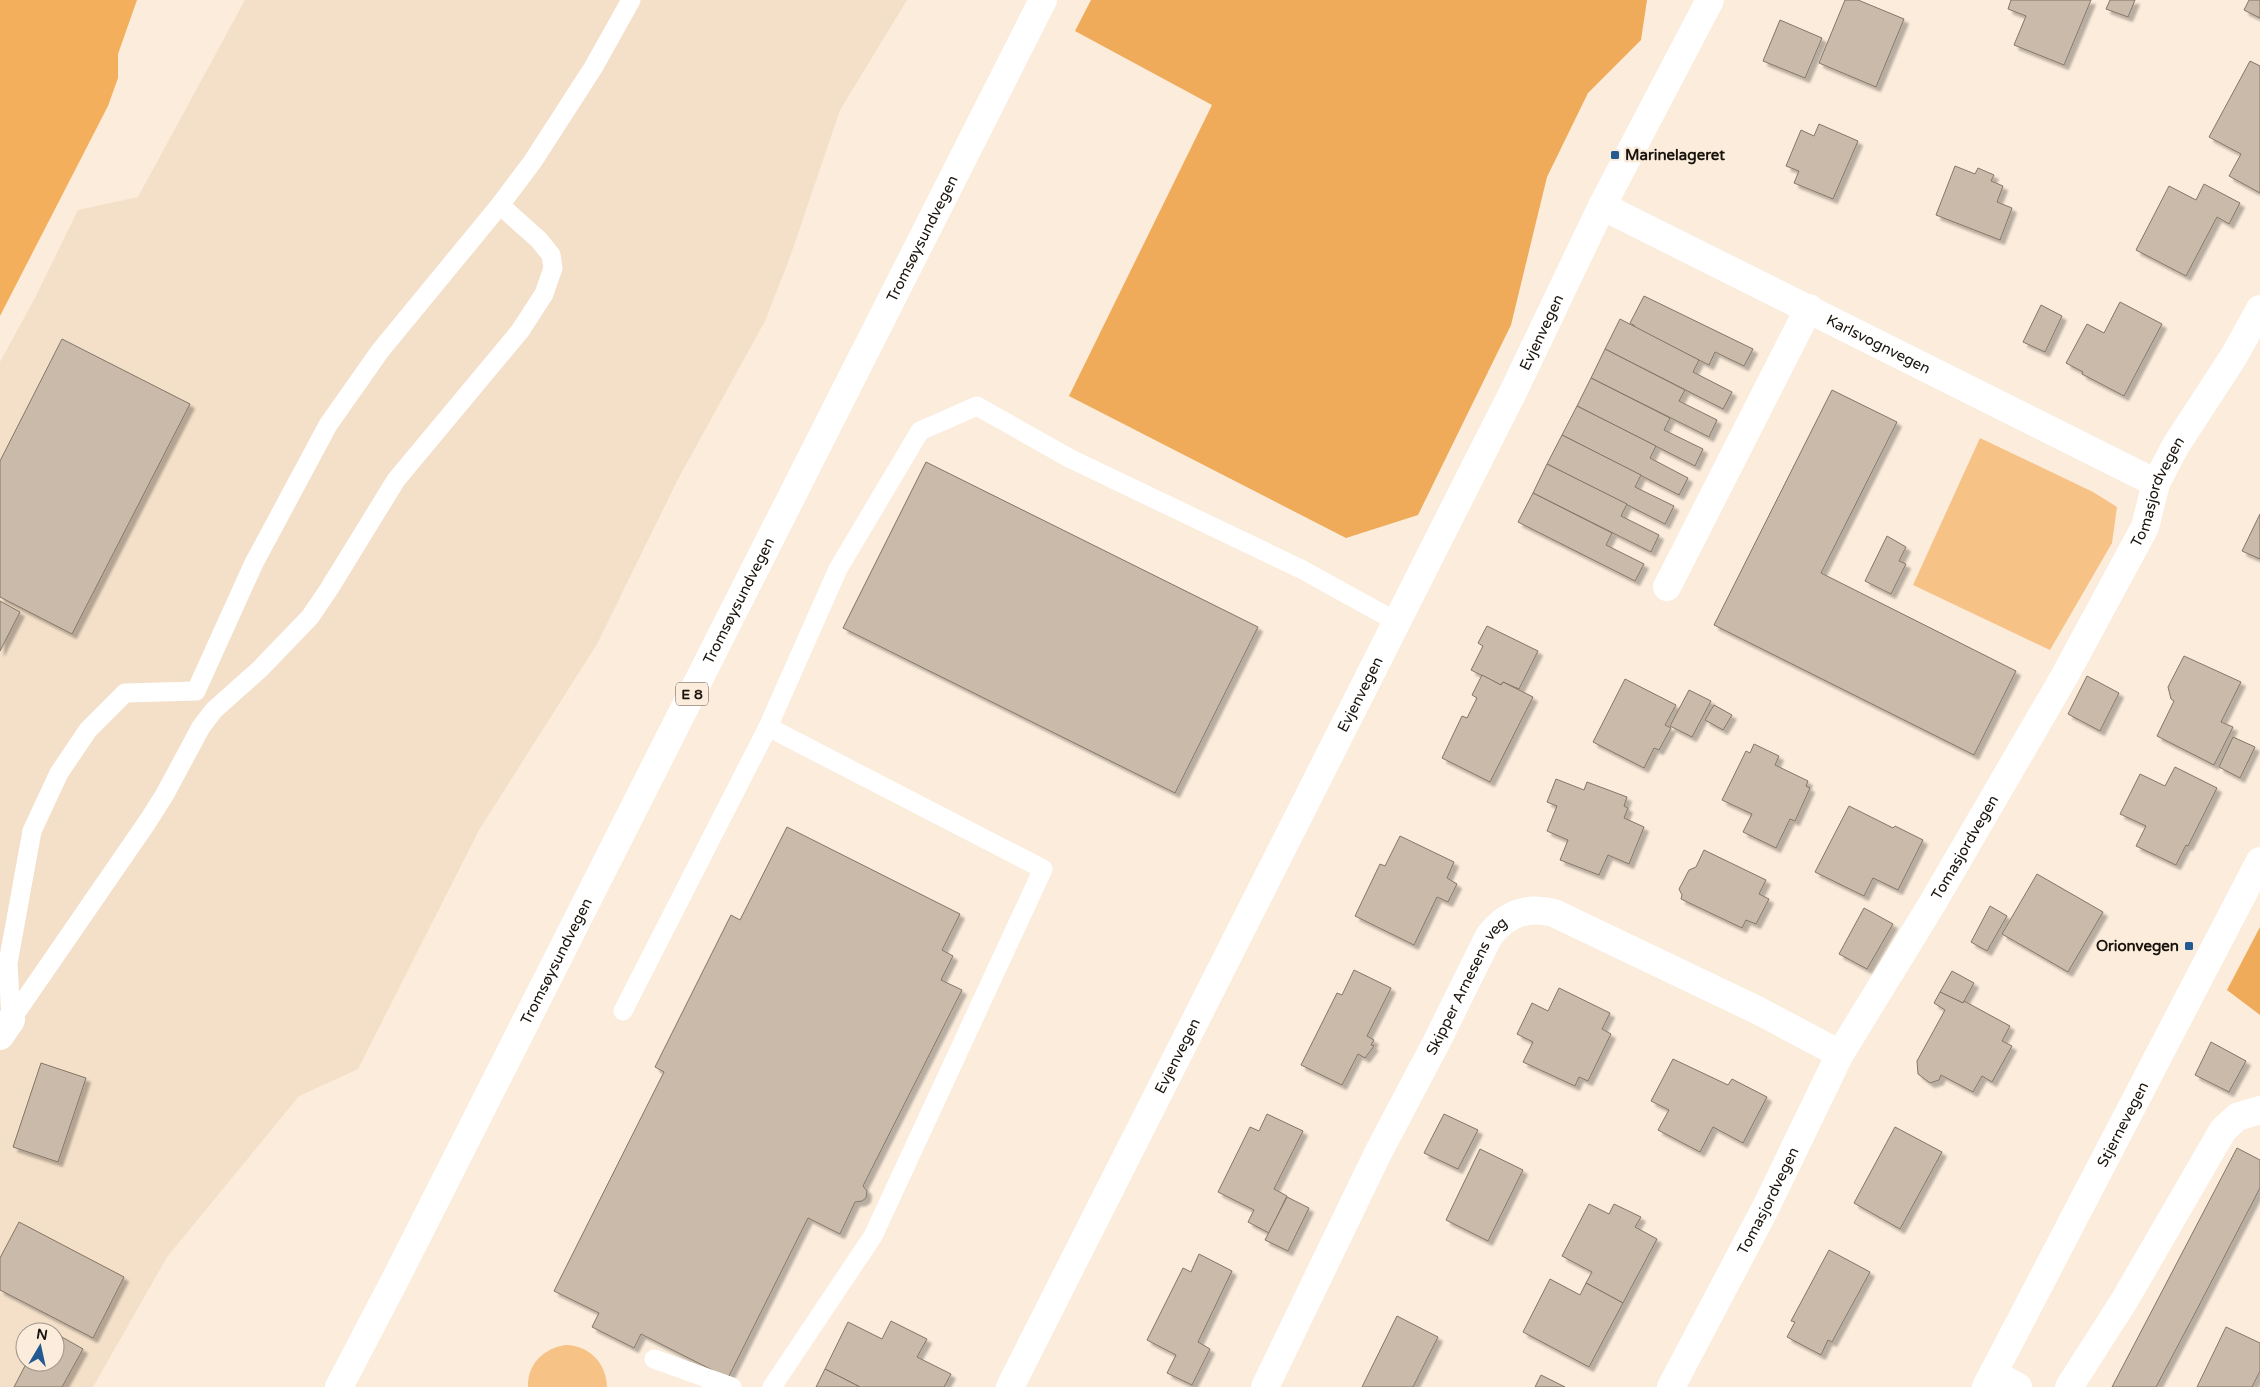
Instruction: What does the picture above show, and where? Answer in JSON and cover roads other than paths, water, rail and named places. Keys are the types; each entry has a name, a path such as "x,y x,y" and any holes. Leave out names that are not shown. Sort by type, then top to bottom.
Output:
{"main road":[{"name":"Tromsøysundvegen","path":"339,1387 1043,0"},
{"name":"Evjenvegen","path":"1010,1387 1515,388 1602,206 1710,0"},
{"name":"Karlsvognvegen","path":"1602,206 2156,483"},
{"path":"1667,587 1809,308"},
{"name":"Tomasjordvegen","path":"1671,1387 1766,1207 1840,1054 1932,904 2064,677 2145,527 2156,483 2176,445 2229,363 2260,309"},
{"name":"Stjernevegen","path":"1989,1380 2260,862"},
{"name":"Skipper Arnesens veg","path":"1265,1387 1378,1153 1436,1043 1489,936 1495,927 1511,915 1535,910 1554,913 1759,1011 1840,1054"},
{"path":"2069,1387 2124,1301 2223,1130 2237,1117 2260,1110"},
{"path":"1989,1380 2018,1387"}],"lane":[{"path":"201,727 196,690 254,563 328,426 380,351 534,161 592,68 631,0"},
{"path":"6,1028 148,821 165,794 201,727 214,710 260,669 310,617 396,480 520,331 544,294 553,268 551,255 539,240 500,205"},
{"path":"622,1011 768,727 838,569 920,431 977,406 1069,458 1301,569 1397,622"},
{"path":"6,1028 8,963 32,831 59,773 88,730 125,693 196,690"},
{"path":"768,727 1043,869 873,1236 772,1387"},
{"path":"654,1359 732,1387"}],"place":[{"name":"Marinelageret","path":"1615,155"},
{"name":"Orionvegen","path":"2189,946"}]}
